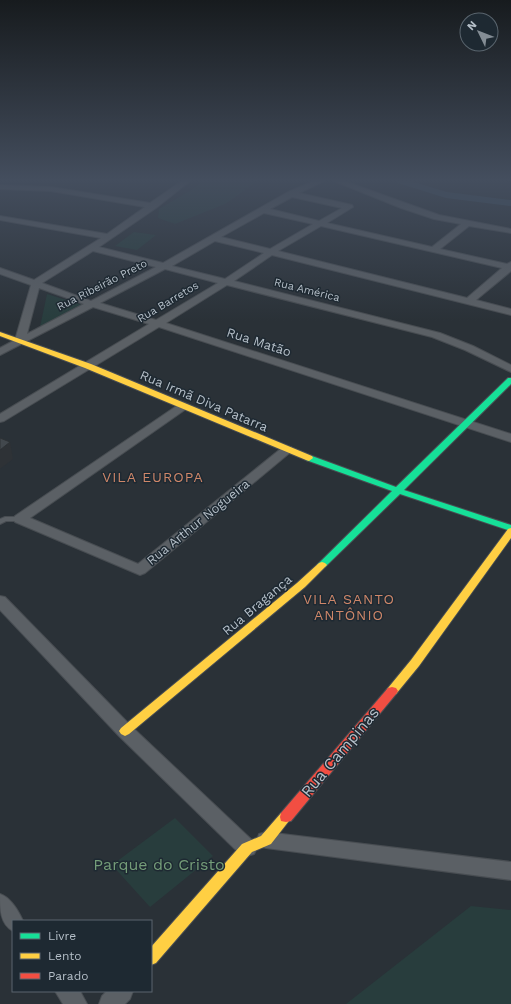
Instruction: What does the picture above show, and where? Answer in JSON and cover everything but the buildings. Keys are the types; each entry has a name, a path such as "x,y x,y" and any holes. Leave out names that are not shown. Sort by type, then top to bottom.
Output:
{"street":[{"path":"57,228 109,237"},
{"path":"20,341 36,283 122,228"},
{"name":"Rua Ribeirão Preto","path":"0,352 165,266 231,228"},
{"name":"Rua Barretos","path":"0,419 312,228"},
{"path":"336,228 510,267"},
{"path":"433,250 461,228"},
{"path":"496,228 511,231"},
{"path":"214,238 511,312"},
{"name":"Rua América","path":"92,248 436,335 469,348 511,369"},
{"path":"470,301 510,267"},
{"name":"Rua Matão","path":"0,271 92,304 156,323 511,438"},
{"name":"Rua Irmã Diva Patarra","path":"0,334 88,366 182,407 287,450 511,530"},
{"name":"Rua Bragança","path":"125,730 301,585 511,380"},
{"path":"20,519 182,407"},
{"name":"Rua Arthur Nogueira","path":"20,519 140,570 287,450"},
{"name":"Rua Campinas","path":"152,957 247,848 266,840 415,663 511,530"},
{"path":"0,601 125,730 247,848"},
{"path":"266,840 511,871"},
{"path":"0,903 12,920"},
{"path":"67,992 76,1004"},
{"path":"110,1004 121,992"}],"lane":[{"path":"0,522 5,519 20,519"}],"green space":[{"path":"134,232 156,235 137,250 115,246"},
{"path":"47,294 82,305 40,327"},
{"name":"Parque do Cristo","path":"175,818 213,856 150,907 112,865"},
{"path":"471,906 511,910 511,1004 346,1004"}],"traffic: fast":[{"path":"322,565 511,380"},
{"path":"309,458 399,491 511,528"}],"traffic: slow":[{"path":"0,334 88,366 309,458"},
{"path":"392,691 415,663 511,531"},
{"path":"125,731 301,585 322,565"},
{"path":"152,957 247,848 266,840 286,817"}],"traffic: jam":[{"path":"286,817 392,691"}],"district":[{"name":"VILA EUROPA","path":"153,477"},
{"name":"VILA SANTO ANTÔNIO","path":"349,608"}]}
